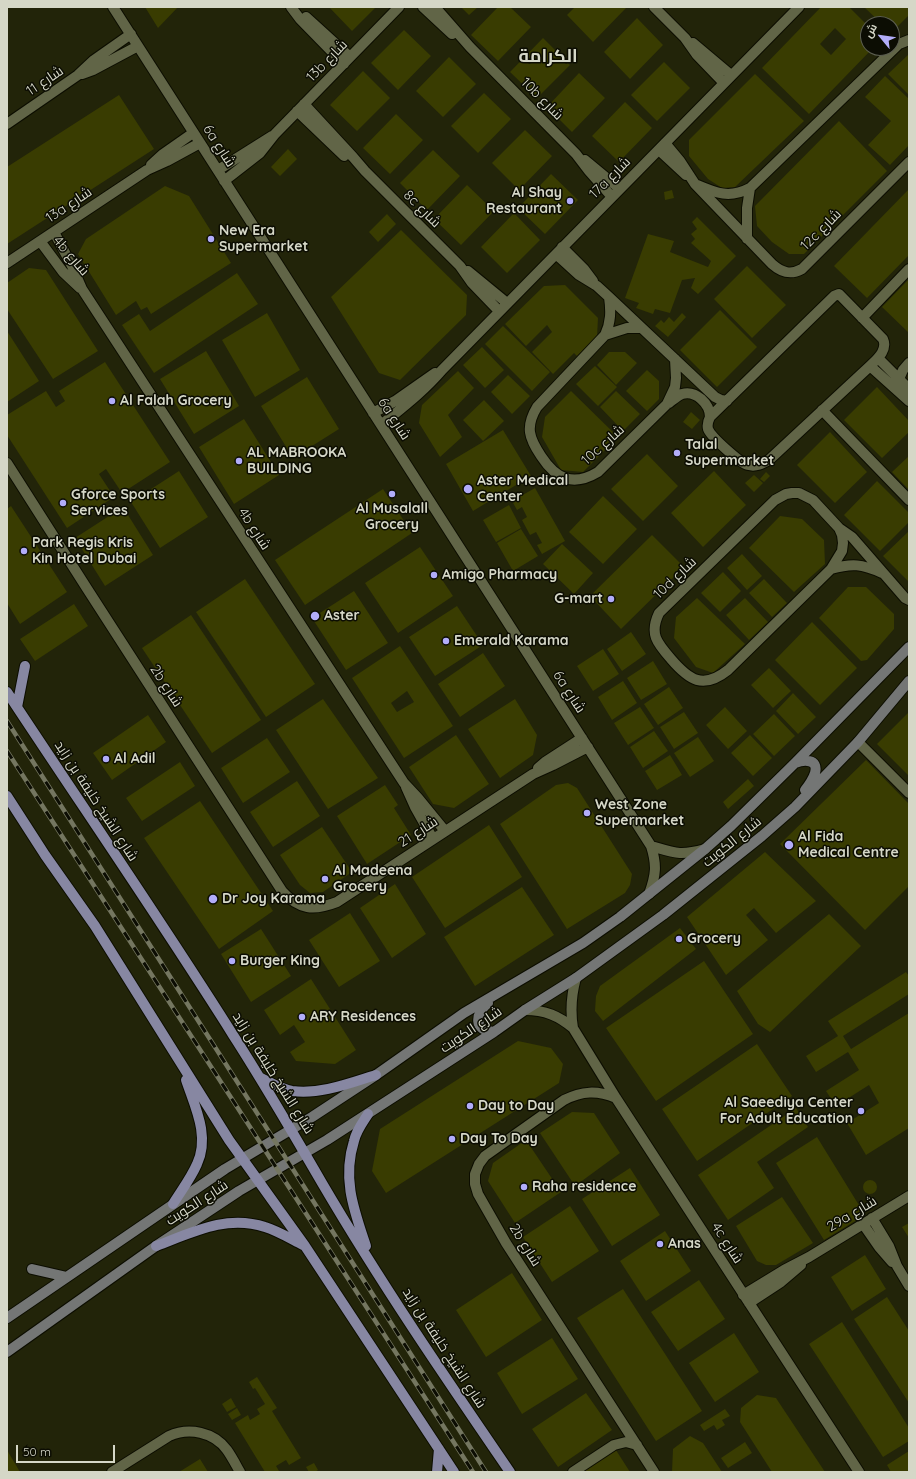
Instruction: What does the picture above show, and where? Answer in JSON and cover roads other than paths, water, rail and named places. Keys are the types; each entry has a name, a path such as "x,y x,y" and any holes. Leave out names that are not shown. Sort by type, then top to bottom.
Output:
{"main road":[{"name":"شارع الكويت","path":"7,1318 225,1169 376,1075 458,1018 583,943 620,917 705,849 740,817 909,647"},
{"path":"17,707 25,666"},
{"name":"شارع الكويت","path":"7,1352 156,1246 258,1181 368,1114 494,1032 525,1010 576,978 663,915 762,836 794,807 858,742 909,681"},
{"name":"شارع الشيخ خليفة بن زايد","path":"7,692 233,1034 371,1263 438,1367 510,1472"},
{"path":"794,807 816,770 812,762 808,760 795,763"},
{"path":"7,796 45,856 95,926 181,1065 242,1159 305,1246 454,1472"},
{"path":"494,1032 488,1032 482,1029 478,1023 478,1017 480,1011 484,1007 504,991"},
{"path":"173,1204 196,1168 203,1138 200,1123 181,1065"},
{"path":"260,1078 280,1088 302,1092 340,1086 376,1075"},
{"path":"368,1114 354,1139 348,1174 353,1209 371,1263"},
{"path":"156,1246 204,1228 229,1222 242,1222 266,1227 305,1246"},
{"path":"32,1269 67,1277"},
{"path":"437,1472 439,1449"}],"street":[{"name":"6a شارع","path":"113,7 651,846 656,872 649,894"},
{"path":"293,7 312,22 347,60"},
{"name":"13b شارع","path":"224,181 260,153 275,134 399,7"},
{"name":"10b شارع","path":"423,7 448,30 470,47"},
{"name":"10b شارع","path":"435,7 470,47 576,154 612,197"},
{"path":"654,7 685,38 697,54 724,83"},
{"name":"17a شارع","path":"381,425 419,395 499,311 799,7"},
{"name":"شارع 11","path":"7,124 78,75 94,60 131,34"},
{"path":"685,38 732,75"},
{"name":"12c شارع","path":"693,182 722,194 732,195 741,193 750,188 899,44 909,40"},
{"name":"شارع 11","path":"78,75 93,70 138,46"},
{"name":"8c شارع","path":"300,108 353,157 365,171 460,266 472,282 499,311"},
{"name":"13a شارع","path":"147,170 163,154 193,132"},
{"name":"13b شارع","path":"218,170 275,134"},
{"name":"13a شارع","path":"7,263 147,170 200,143"},
{"name":"12c شارع","path":"662,147 675,166 693,182 777,269 790,273 802,269 909,162"},
{"name":"10b شارع","path":"576,154 620,189"},
{"path":"747,239 746,213 750,188"},
{"name":"4b شارع","path":"54,232 82,289 404,783 415,807 433,839"},
{"name":"4b شارع","path":"40,241 64,272 82,289"},
{"path":"559,251 579,275 609,297 715,397 726,401"},
{"name":"8c شارع","path":"460,266 507,303"},
{"path":"862,318 909,269"},
{"path":"839,294 843,297 883,339 883,351 878,358 769,460 762,464 754,466 747,465 740,461 710,433 708,425 710,417 836,295 839,294"},
{"name":"10c شارع","path":"609,297 611,319 605,335 537,407 532,416 529,425 533,445 548,468 562,477 571,480 581,480 590,477 598,472 667,404 682,394 689,393 700,398 708,406 710,410 710,417"},
{"name":"10c شارع","path":"605,335 627,328 642,328"},
{"path":"878,358 909,389"},
{"name":"10c شارع","path":"667,404 675,387 675,359"},
{"path":"900,379 903,370 909,363"},
{"path":"870,366 909,401"},
{"name":"17a شارع","path":"373,413 395,401 422,381 442,370"},
{"path":"822,410 909,500"},
{"name":"2b شارع","path":"7,463 282,891 288,898 297,904 316,908"},
{"name":"10d شارع","path":"839,528 844,543 842,551 830,569 728,670 719,677 700,681 690,678 682,672 659,645 655,636 656,620 659,613 775,500 780,496 792,493 799,493 812,500 839,528 852,537 907,599 909,608"},
{"name":"10d شارع","path":"830,569 846,565 855,565 864,566 885,575"},
{"name":"شارع 21","path":"533,774 545,762 582,738"},
{"path":"858,742 909,793"},
{"name":"شارع 21","path":"316,908 337,902 533,774 553,766 588,747"},
{"name":"4b شارع","path":"404,783 445,831"},
{"path":"651,846 671,853 681,854 705,849"},
{"name":"4c شارع","path":"576,978 572,991 571,1003 571,1016 574,1028 616,1098 859,1472"},
{"name":"4c شارع","path":"525,1010 546,1012 565,1021 574,1028"},
{"name":"2b شارع","path":"616,1098 596,1092 585,1092 574,1094 564,1100 485,1156 479,1164 475,1184 478,1194 506,1243 654,1472"},
{"name":"29a شارع","path":"746,1299 788,1276 809,1257 909,1196"},
{"path":"872,1218 909,1286"},
{"path":"863,1224 879,1247 897,1266"},
{"path":"112,1472 176,1432 186,1431 205,1434 221,1444 240,1472"},
{"path":"573,1472 614,1445 626,1442 637,1445"}],"railway":[{"path":"7,721 486,1472"},
{"path":"7,751 473,1472"}],"place":[{"name":"Al Shay Restaurant","path":"570,201"},
{"name":"New Era Supermarket","path":"211,239"},
{"name":"Al Falah Grocery","path":"112,401"},
{"name":"Talal Supermarket","path":"677,453"},
{"name":"AL MABROOKA BUILDING","path":"239,461"},
{"name":"Aster Medical Center","path":"468,489"},
{"name":"Al Musalall Grocery","path":"392,494"},
{"name":"Gforce Sports Services","path":"63,503"},
{"name":"Park Regis Kris Kin Hotel Dubai","path":"24,551"},
{"name":"Amigo Pharmacy","path":"434,575"},
{"name":"G-mart","path":"611,599"},
{"name":"Aster","path":"315,616"},
{"name":"Emerald Karama","path":"446,641"},
{"name":"Al Adil","path":"106,759"},
{"name":"West Zone Supermarket","path":"587,813"},
{"name":"Al Fida Medical Centre","path":"789,845"},
{"name":"Al Madeena Grocery","path":"325,879"},
{"name":"Dr Joy Karama","path":"213,899"},
{"name":"Grocery","path":"679,939"},
{"name":"Burger King","path":"232,961"},
{"name":"ARY Residences","path":"302,1017"},
{"name":"Day to Day","path":"470,1106"},
{"name":"Al Saeediya Center For Adult Education","path":"861,1111"},
{"name":"Day To Day","path":"452,1139"},
{"name":"Raha residence","path":"524,1187"},
{"name":"Anas","path":"660,1244"}],"district":[{"name":"الكرامة","path":"548,57"}]}
